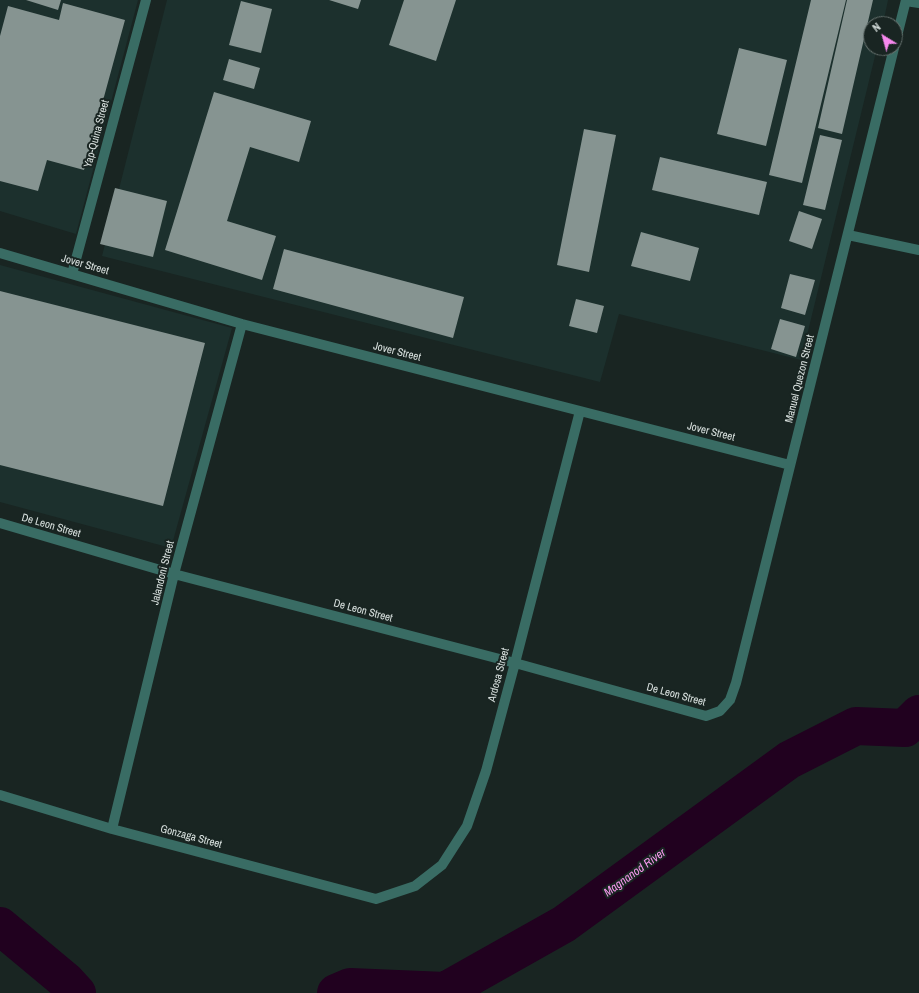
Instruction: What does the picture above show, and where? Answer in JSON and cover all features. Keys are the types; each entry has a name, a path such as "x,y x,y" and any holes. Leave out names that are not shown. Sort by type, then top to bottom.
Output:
{"street":[{"name":"Yap-Quina Street","path":"72,274 146,0"},
{"path":"902,16 906,0 919,3"},
{"name":"Manuel Quezon Street","path":"720,711 730,700 736,683 892,56"},
{"path":"848,235 919,250"},
{"name":"Jover Street","path":"0,253 242,324 790,465"},
{"name":"Jalandoni Street","path":"112,829 174,574 242,324"},
{"name":"Ardosa Street","path":"376,900 415,886 442,865 467,826 486,770 580,411"},
{"name":"De Leon Street","path":"0,523 174,574 515,663 706,716 720,711"},
{"name":"Gonzaga Street","path":"0,795 112,829 376,900"}],"shaded area":[{"path":"0,0 138,0 76,234 0,211"},
{"path":"167,0 888,0 885,16 863,16 863,56 875,56 801,360 619,314 600,382 102,256"},
{"path":"0,265 232,328 171,548 0,502"},
{"path":"0,917 66,981 0,942"}],"building":[{"path":"26,0 61,0 58,10"},
{"path":"329,0 361,0 358,9"},
{"path":"404,0 456,0 436,61 389,45"},
{"path":"811,0 846,0 802,183 769,175"},
{"path":"847,0 873,0 869,16 863,16 863,43 842,134 818,128"},
{"path":"241,1 272,9 261,53 229,45"},
{"path":"63,3 125,20 84,170 47,160 38,191 0,181 0,36 8,6 59,20"},
{"path":"739,48 787,60 766,146 717,134"},
{"path":"229,59 260,68 254,89 223,80"},
{"path":"214,92 311,121 299,162 250,147 227,221 276,236 262,280 165,250"},
{"path":"584,129 616,135 589,272 557,265"},
{"path":"820,135 842,140 825,210 803,205"},
{"path":"660,157 767,182 759,215 652,190"},
{"path":"115,188 167,201 153,257 100,244"},
{"path":"799,211 822,219 812,249 789,241"},
{"path":"641,232 699,248 690,281 631,266"},
{"path":"284,249 464,297 453,338 273,289"},
{"path":"790,274 815,280 805,315 781,308"},
{"path":"0,291 205,343 163,506 0,465"},
{"path":"576,299 604,306 597,333 569,326"},
{"path":"780,319 805,326 796,357 771,349"}],"waterway":[{"name":"Magnanod River","path":"336,993 350,987 445,991 564,924 789,760 856,726 905,728 919,714"},
{"name":"Magnanod River","path":"0,926 66,981 77,993"}]}
